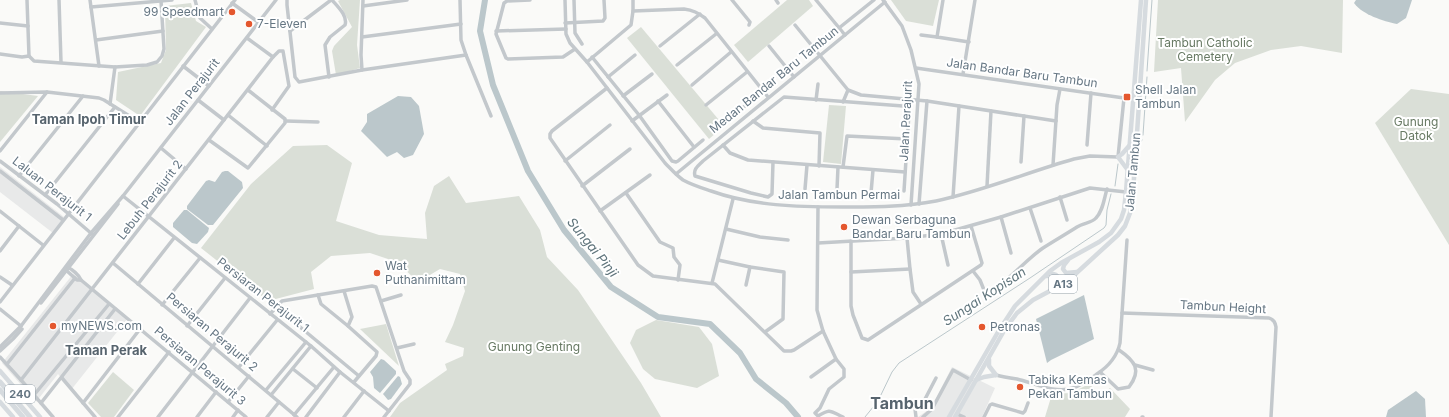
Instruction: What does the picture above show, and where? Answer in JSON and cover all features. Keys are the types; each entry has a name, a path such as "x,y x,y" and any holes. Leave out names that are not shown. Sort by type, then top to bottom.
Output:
{"highway":[{"path":"0,382 30,417"},
{"path":"0,390 23,417"}],"main road":[{"name":"Jalan Tambun","path":"956,415 998,332 1010,313 1023,297 1050,271 1071,257 1099,242 1114,229 1121,219 1124,210 1128,171 1140,0"},
{"name":"Jalan Tambun","path":"949,417 973,380 984,367 1005,329 1017,313 1033,300 1063,284 1118,235 1125,226 1130,213 1133,193 1146,0"},
{"path":"1128,171 1126,166 1118,157 1130,146"},
{"path":"1071,257 1064,265 1063,270 1066,273 1077,272"},
{"path":"1041,280 1051,274 1058,276 1058,284 1050,291"},
{"path":"973,380 996,375 989,366 989,359"},
{"name":"240","path":"0,371 40,417"},
{"path":"0,402 13,417"}],"street":[{"path":"27,0 29,56 34,61 115,67 157,62 162,56 164,49 161,1"},
{"path":"59,0 61,62"},
{"path":"90,0 99,66"},
{"path":"92,7 172,0"},
{"path":"195,0 200,18 212,29"},
{"name":"Jalan Perajurit","path":"0,349 18,334 93,234 276,0"},
{"path":"288,0 287,5 295,77 297,81 301,82 362,70 466,55"},
{"path":"290,31 332,0 345,16 346,20 345,25 330,36 326,45 329,77"},
{"path":"362,70 361,55 363,0"},
{"path":"363,6 407,0"},
{"path":"460,0 461,40 491,116"},
{"path":"530,0 505,2 496,31 498,42 505,57 507,59 563,57 575,49"},
{"name":"Jalan Tambun Permai","path":"565,0 567,38 676,174 694,185 733,199 771,205 818,207 887,207 911,205 953,197 1053,165 1090,156 1118,157"},
{"path":"574,0 575,34 582,44"},
{"path":"566,23 603,21 605,18 604,0"},
{"path":"586,62 631,26 633,0"},
{"path":"732,0 750,22 749,25"},
{"path":"839,28 874,0"},
{"path":"936,36 943,0"},
{"path":"963,74 975,0"},
{"path":"819,1 844,35"},
{"name":"Jalan Perajurit","path":"884,1 902,26 916,68 919,84 911,205"},
{"name":"Medan Bandar Baru Tambun","path":"676,174 884,1"},
{"path":"0,302 233,2 258,22"},
{"path":"633,11 684,9 693,10 700,14 705,18 716,34 768,98"},
{"path":"660,46 700,14"},
{"path":"0,23 28,26"},
{"path":"362,37 460,24"},
{"path":"795,25 848,90 861,95 927,101 1056,121"},
{"path":"496,31 566,29"},
{"path":"96,40 163,31"},
{"path":"677,65 716,34"},
{"path":"921,35 969,42"},
{"path":"247,38 273,58 279,51 283,51 289,87 272,110"},
{"path":"769,46 794,77"},
{"path":"692,85 731,52"},
{"path":"0,54 22,57 29,56"},
{"path":"608,77 635,55"},
{"path":"592,57 639,115 672,161 678,161 703,140"},
{"name":"Lebuh Perajurit 2","path":"21,380 93,290 273,58"},
{"path":"183,66 209,86"},
{"path":"110,104 115,67"},
{"name":"Jalan Bandar Baru Tambun","path":"916,68 1124,98 1118,157"},
{"path":"706,105 748,72"},
{"path":"623,96 652,74"},
{"path":"816,100 818,84"},
{"path":"607,88 552,131 550,134 550,140 638,265 653,276 712,283 717,286 784,352 794,350 823,331"},
{"path":"1053,165 1060,89"},
{"path":"248,90 286,121 318,122"},
{"path":"843,102 848,90"},
{"path":"0,94 47,92 99,98 139,122"},
{"path":"0,151 47,92"},
{"path":"723,123 763,92"},
{"path":"1087,145 1091,94"},
{"path":"632,121 667,95"},
{"path":"19,176 83,96"},
{"path":"774,162 772,194 768,197 695,176 694,172 695,169 723,145 784,97 906,107 909,114 904,191"},
{"path":"198,100 224,120"},
{"path":"658,101 694,147"},
{"path":"919,204 927,101"},
{"path":"953,197 959,106"},
{"path":"45,195 115,107"},
{"path":"987,186 991,111"},
{"path":"228,115 267,146"},
{"path":"1020,162 1024,116"},
{"path":"209,140 246,168 249,167 267,146 286,121"},
{"path":"753,121 763,128 820,133 819,166"},
{"path":"565,161 610,125"},
{"path":"837,189 846,137 848,135 907,139"},
{"path":"723,145 730,153 748,160 905,172"},
{"path":"161,148 186,169"},
{"path":"582,186 630,150"},
{"name":"Laluan Perajurit 1","path":"0,161 93,234"},
{"path":"804,189 807,165"},
{"path":"871,193 873,170"},
{"path":"0,171 63,220"},
{"path":"600,211 650,175"},
{"path":"818,243 907,238 941,234 972,226 1090,188 1126,192"},
{"path":"973,271 980,280 984,290 987,292 1008,278 1021,265 1043,248 1096,218 1100,212 1107,189"},
{"path":"626,193 660,242 672,248 674,258 680,265 678,280"},
{"name":"Persiaran Perajurit 1","path":"123,196 278,319 340,372 389,411"},
{"path":"1060,197 1067,220"},
{"path":"712,283 733,199"},
{"path":"818,207 818,310 823,331 836,358 844,369 844,377 829,389 820,408 815,413 818,416 830,410 843,417"},
{"path":"1030,208 1041,241"},
{"path":"0,211 43,245"},
{"path":"1001,217 1011,253"},
{"path":"0,251 19,226"},
{"path":"851,241 850,295 853,315 862,338 864,340 868,340 982,265 972,226"},
{"path":"726,229 760,237 788,240"},
{"path":"941,234 948,265"},
{"path":"138,284 174,238"},
{"path":"907,238 913,292 921,304"},
{"path":"996,375 1047,388 1062,390 1073,388 1100,372 1112,362 1119,350 1127,240"},
{"path":"162,305 200,258"},
{"path":"718,260 750,267 782,270 785,272 783,319 765,332"},
{"name":"Persiaran Perajurit 2","path":"113,263 296,416"},
{"path":"746,285 750,267"},
{"path":"67,269 80,276 82,280"},
{"name":"Jalan Perajurit","path":"0,349 21,326 67,269"},
{"name":"Persiaran Perajurit 3","path":"67,269 75,278 82,280 246,417"},
{"path":"851,272 910,269"},
{"path":"0,277 12,285"},
{"path":"7,364 75,278"},
{"path":"187,326 225,278"},
{"path":"270,314 282,301 372,286 376,288 404,371 410,378 410,384 384,417"},
{"path":"344,291 352,317 348,326"},
{"path":"318,295 321,304 348,326 377,353 354,382"},
{"path":"381,301 401,295"},
{"path":"158,417 250,298"},
{"path":"34,395 109,304"},
{"name":"Persiaran Perajurit 1","path":"276,307 359,376"},
{"path":"0,309 21,326"},
{"path":"41,403 115,309"},
{"name":"Tambun Height","path":"1122,313 1270,318 1273,320 1276,327 1271,417"},
{"path":"239,367 278,319"},
{"path":"83,404 140,329"},
{"path":"266,390 306,342"},
{"path":"397,348 414,344"},
{"path":"271,395 311,346"},
{"path":"0,349 1,356 7,364"},
{"path":"1100,372 1113,386 1118,389 1129,387 1137,371 1135,365 1119,350"},
{"path":"118,417 169,352"},
{"path":"0,357 53,417"},
{"path":"811,377 836,358"},
{"path":"1135,365 1153,370"},
{"path":"296,416 334,367"},
{"path":"293,369 317,388"},
{"path":"923,417 932,409 953,370 973,380"},
{"path":"306,417 340,372"},
{"path":"228,402 249,376"},
{"path":"62,378 94,417"},
{"path":"916,417 915,409 924,401 936,378"},
{"path":"344,417 364,391"},
{"path":"197,417 216,392"},
{"path":"267,417 279,402"},
{"path":"984,417 992,404 1023,413 1028,403"},
{"path":"233,417 238,410"},
{"path":"956,415 964,417"}],"shaded area":[{"path":"1356,0 1412,0 1406,18 1397,24 1368,14 1354,3"},
{"path":"398,96 411,97 419,106 424,134 413,155 404,158 397,152 387,157 361,131 367,122 367,114"},
{"path":"0,167 64,217 53,233 0,192"},
{"path":"228,171 242,182 243,188 213,225 208,225 187,209 187,206 206,181 209,180 215,182 222,172"},
{"path":"184,210 187,210 209,228 208,232 197,244 192,243 173,227 173,223"},
{"path":"73,274 128,318 71,390 58,374 36,402 2,363"},
{"path":"1084,295 1094,339 1047,363 1036,319"},
{"path":"381,359 396,371 396,374 380,393 374,388 373,377 370,372"},
{"path":"952,367 995,388 982,417 918,417 931,408"},
{"path":"398,376 400,377 402,384 391,399 388,400 383,394"},
{"path":"1416,391 1425,399 1426,417 1386,417 1388,410"}],"green space":[{"path":"360,0 357,45 360,68 336,75 332,51 334,46 352,27 338,1"},
{"path":"787,0 809,0 813,6 748,62 734,45"},
{"path":"891,0 939,0 933,26 906,21"},
{"name":"Tambun Catholic Cemetery","path":"1158,0 1343,0 1342,53 1301,46 1271,50 1235,63 1215,80 1185,122 1181,68 1154,72"},
{"path":"191,3 196,21 206,27 140,116 116,100 118,72 161,63 166,50 165,6"},
{"path":"641,27 724,126 709,139 627,38"},
{"name":"Gunung Datok","path":"1411,89 1449,94 1449,245 1375,123"},
{"path":"0,91 38,96 0,142"},
{"path":"829,105 846,106 841,164 823,162"},
{"name":"Gunung Genting","path":"327,145 352,163 336,221 379,235 427,239 425,213 434,186 449,176 466,203 519,196 540,230 547,257 578,290 641,383 661,417 390,417 400,403 447,370 445,364 463,356 464,348 445,342 453,325 465,291 460,274 440,269 418,282 397,262 370,253 331,256 311,272 314,289 268,301 201,248 251,184 293,146"},
{"path":"656,320 699,327 712,344 719,376 697,388 655,379 643,369 630,343 636,330"},
{"path":"386,324 399,366 360,329"},
{"path":"113,372 134,390 114,417 101,417 88,403"},
{"path":"1089,384 1101,395 1110,388 1130,409 1125,417 1045,417 1052,394 1071,393"}],"waterway":[{"name":"Sungai Pinji","path":"485,0 480,31 493,85 528,171 564,230 611,287 658,317 710,324 740,353 756,379 786,403 798,417"},
{"path":"1147,71 1152,0"},
{"path":"1143,135 1147,77"},
{"path":"1139,145 1142,140"},
{"path":"1115,186 1118,164"},
{"name":"Sungai Kopisan","path":"865,417 878,401 892,372 899,363 1104,228 1106,225 1107,210 1111,194"}],"place":[{"name":"99 Speedmart","path":"232,12"},
{"name":"7-Eleven","path":"249,24"},
{"name":"Shell Jalan Tambun","path":"1127,97"},
{"name":"Dewan Serbaguna Bandar Baru Tambun","path":"844,227"},
{"name":"Wat Puthanimittam","path":"377,273"},
{"name":"myNEWS.com","path":"53,326"},
{"name":"Petronas","path":"982,327"},
{"name":"Tabika Kemas Pekan Tambun","path":"1020,387"}],"district":[{"name":"Taman Ipoh Timur","path":"89,119"},
{"name":"Taman Perak","path":"106,350"},
{"name":"Tambun","path":"902,403"}]}
